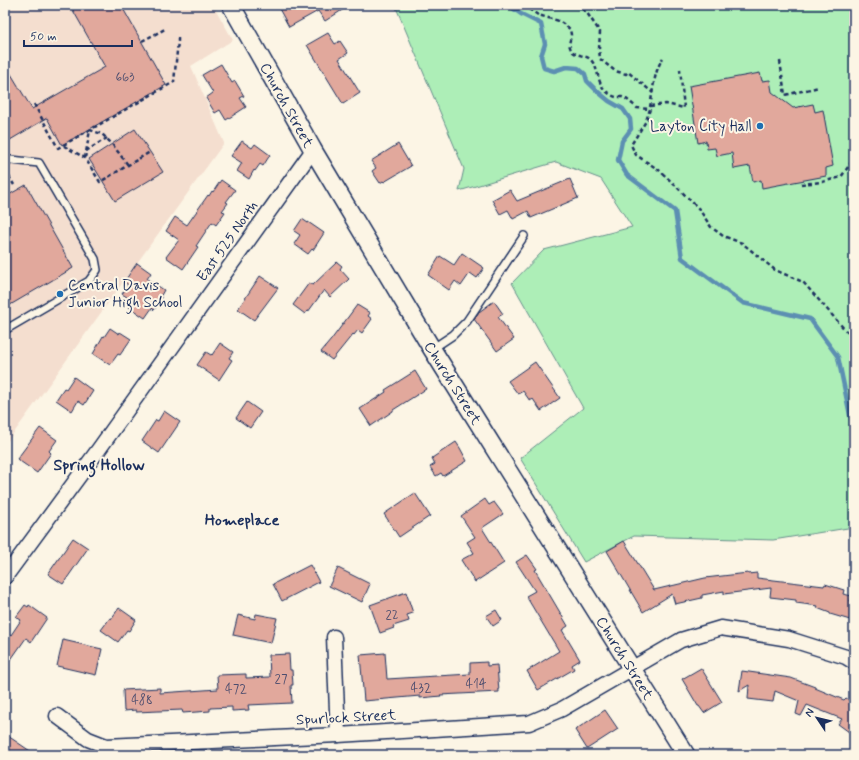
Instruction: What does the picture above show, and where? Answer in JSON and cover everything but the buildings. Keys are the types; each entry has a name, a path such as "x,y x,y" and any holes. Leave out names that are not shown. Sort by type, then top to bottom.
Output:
{"street":[{"name":"Church Street","path":"231,5 313,150 432,349 686,755"},
{"name":"East 525 North","path":"5,577 99,449 313,150"},
{"name":"Spurlock Street","path":"57,716 88,739 106,746 338,735 529,723 562,709 681,640 721,628 789,639 846,657 854,662"},
{"path":"334,637 338,735"}],"lane":[{"path":"5,330 89,281 97,270 95,259 39,163 11,160"},
{"path":"432,349 453,335 467,321 524,236"}],"path":[{"path":"522,5 538,15 559,21 570,29 571,35 569,46 576,54 589,58 594,64 598,72 600,83 604,89 614,96 627,100 637,108 650,108 666,104 684,108 680,69"},
{"path":"577,5 587,13 600,32 600,60 615,71 626,74 628,72 653,93"},
{"path":"142,41 165,29"},
{"path":"34,104 58,148 174,82 178,35"},
{"path":"664,58 659,64 646,121 631,145 636,155 659,170 680,190 699,209 711,227 723,236 742,243 775,270 803,282 854,340"},
{"path":"780,61 785,95 819,87"},
{"path":"90,130 102,134 107,138 128,166"},
{"path":"85,158 90,130"},
{"path":"86,151 107,138"},
{"path":"63,145 85,158 100,182 150,152"},
{"path":"801,184 822,182 841,177 853,160 854,153"},
{"path":"5,170 14,185"}],"shaded area":[{"name":"Central Davis Junior High School","path":"5,5 213,5 233,40 191,66 224,143 5,445"}],"green space":[{"path":"395,5 854,5 854,527 773,540 634,536 584,562 520,458 583,408 512,283 544,250 632,227 601,179 556,162 459,191 464,169"}],"waterway":[{"path":"508,5 521,14 541,24 545,44 541,56 544,68 554,71 566,67 578,68 585,74 587,81 597,91 609,101 623,109 630,119 631,129 622,141 618,160 627,175 675,211 682,258 743,303 810,319 838,357 850,415 854,425"}],"place":[{"name":"Layton City Hall","path":"760,126"},
{"name":"Central Davis Junior High School","path":"60,294"}],"district":[{"name":"Spring Hollow","path":"99,464"},
{"name":"Homeplace","path":"242,519"}]}
